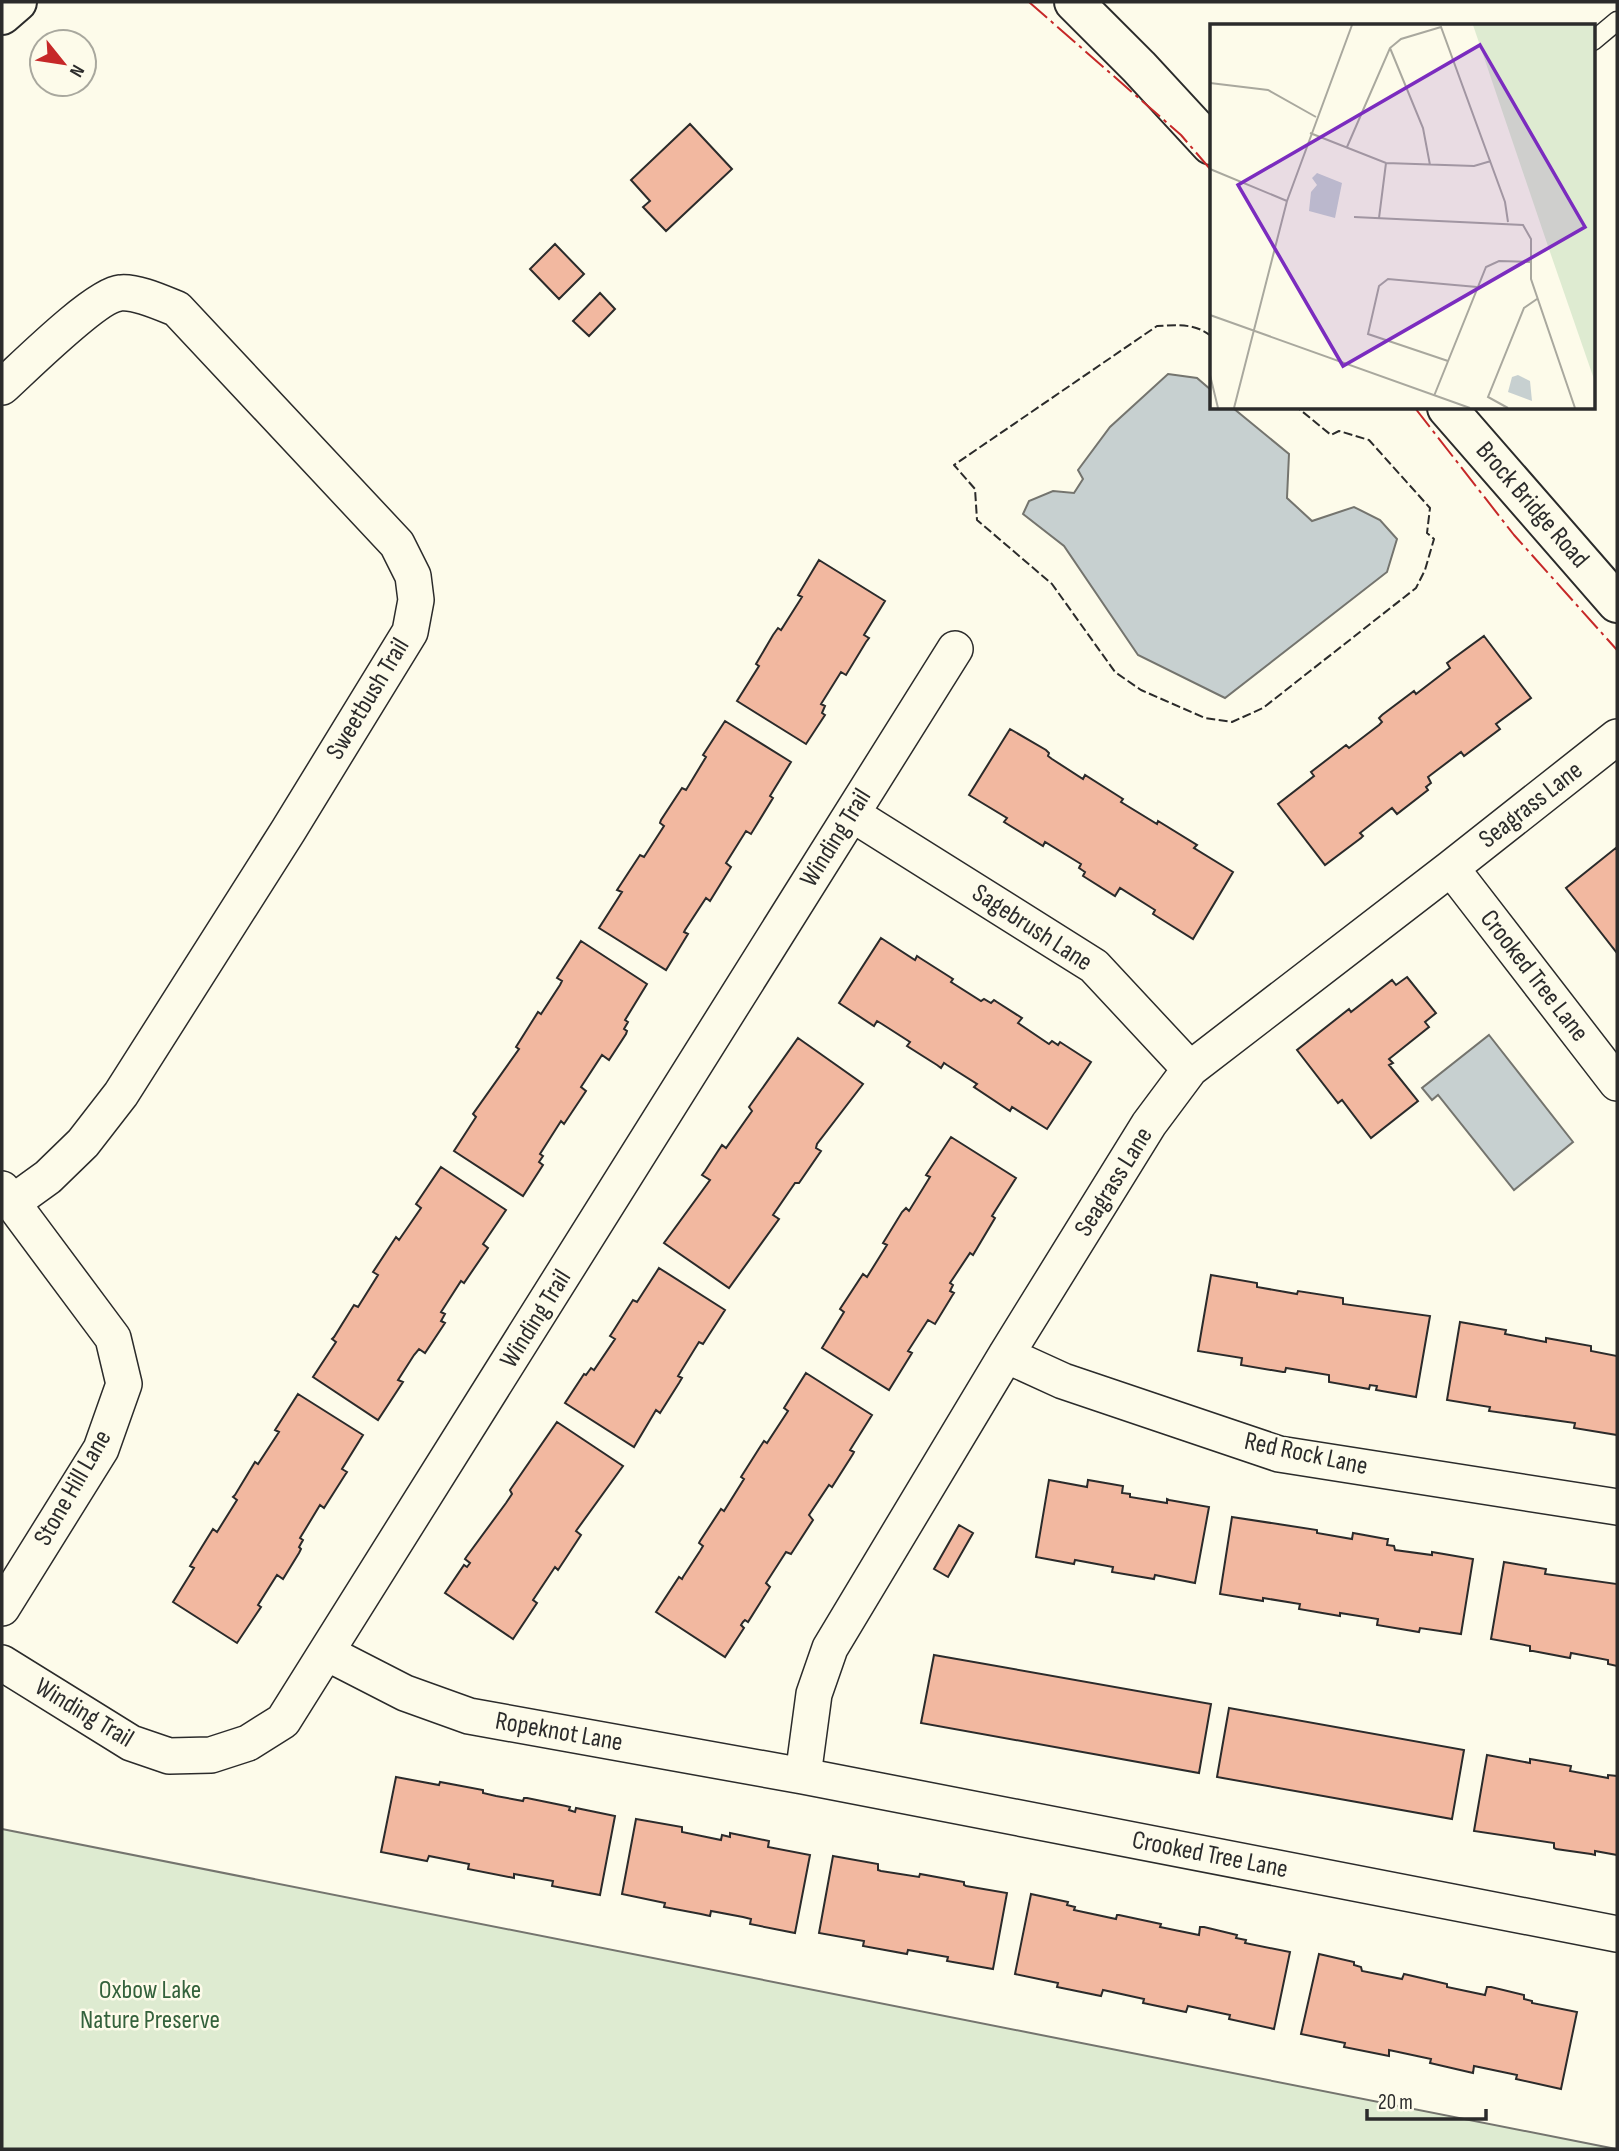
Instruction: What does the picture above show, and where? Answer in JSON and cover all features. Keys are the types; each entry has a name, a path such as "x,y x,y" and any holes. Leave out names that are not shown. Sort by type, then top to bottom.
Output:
{"street":[{"path":"2,15 17,2"},
{"path":"1074,2 1210,144"},
{"name":"Sweetbush Trail","path":"2,387 90,308 119,293 144,296 177,309 397,544 413,576 416,600 410,632 288,831 121,1094 83,1143 48,1177 7,1196"},
{"name":"Brock Bridge Road","path":"1449,410 1617,603"},
{"name":"Winding Trail","path":"2,1662 131,1744 169,1756 211,1755 248,1743 283,1721 955,649"},
{"name":"Seagrass Lane","path":"803,1776 814,1694 830,1648 1006,1355 1149,1125 1190,1069 1617,737"},
{"name":"Sagebrush Lane","path":"852,814 1094,966 1190,1069"},
{"name":"Crooked Tree Lane","path":"1451,868 1617,1083"},
{"name":"Stone Hill Lane","path":"2,1608 101,1450 124,1384 113,1338 7,1196"},
{"name":"Red Rock Lane","path":"1006,1355 1063,1381 1279,1454 1617,1507"},
{"name":"Ropeknot Lane","path":"327,1653 405,1693 469,1716 803,1776"},
{"name":"Crooked Tree Lane","path":"803,1776 1617,1934"}],"lane":[{"path":"1594,40 1617,21"}],"green space":[{"name":"Oxbow Lake Nature Preserve","path":"2,1829 1616,2149 2,2149"}],"shaded area":[{"path":"1168,374 1197,378 1210,389 1210,410 1235,410 1289,454 1287,498 1312,521 1354,507 1380,520 1397,539 1387,572 1225,698 1138,655 1064,546 1023,514 1029,501 1053,491 1074,493 1083,479 1078,470 1110,427"},
{"path":"1489,1035 1573,1142 1514,1190 1438,1095 1432,1100 1422,1088"}],"building":[{"path":"690,124 732,169 666,231 643,207 650,201 631,180"},
{"path":"555,244 584,274 559,299 530,269"},
{"path":"600,293 615,309 589,336 573,321"},
{"path":"819,560 885,601 864,635 869,638 846,675 841,672 821,704 825,706 822,713 825,715 806,744 737,701 759,666 756,664 773,635 778,628 781,630 802,597 798,595"},
{"path":"1484,636 1531,698 1496,724 1500,729 1464,756 1461,752 1428,777 1431,783 1426,787 1428,790 1397,814 1392,808 1360,833 1363,836 1361,838 1325,865 1278,804 1314,776 1311,772 1346,745 1349,748 1379,725 1382,715 1450,668 1447,663"},
{"path":"725,721 791,762 751,834 746,831 726,863 731,867 710,901 706,898 685,930 688,934 666,970 599,928 622,892 617,890 640,855 644,857 664,826 660,823 661,820 682,788 686,790 706,757 703,755"},
{"path":"1010,729 1046,750 1048,756 1083,779 1085,775 1123,799 1121,802 1197,845 1194,848 1233,872 1193,939 1153,914 1155,910 1120,888 1115,896 1083,876 1085,872 1079,868 1081,864 1045,842 1043,846 1004,822 1007,818 969,795"},
{"path":"1617,847 1617,953 1566,888"},
{"path":"881,938 915,960 917,956 981,1001 984,999 991,1003 994,1000 1022,1018 1018,1023 1049,1044 1052,1041 1058,1045 1060,1042 1091,1062 1047,1129 1012,1107 1010,1111 974,1087 977,1084 944,1063 941,1068 907,1046 910,1042 882,1024 877,1021 874,1026 839,1003"},
{"path":"581,941 647,984 625,1020 628,1022 624,1029 626,1034 609,1060 602,1055 581,1087 586,1091 564,1124 561,1121 540,1154 543,1156 539,1162 543,1165 523,1196 454,1151 476,1117 473,1114 519,1049 516,1047 538,1012 541,1014 560,985 562,981 557,978"},
{"path":"1407,977 1436,1013 1425,1022 1429,1027 1389,1059 1393,1063 1389,1065 1418,1101 1371,1138 1342,1100 1338,1103 1297,1050 1349,1009 1351,1012 1392,980 1396,985"},
{"path":"798,1038 863,1084 817,1144 816,1148 821,1151 773,1215 779,1219 729,1288 664,1243 710,1180 702,1175 722,1145 726,1148 752,1111 749,1107"},
{"path":"951,1137 1016,1178 992,1216 995,1218 973,1255 970,1253 950,1283 953,1285 950,1291 954,1293 935,1324 928,1320 908,1351 912,1353 889,1390 822,1348 844,1312 840,1309 863,1274 867,1277 887,1245 883,1243 902,1212 906,1208 909,1211 930,1177 926,1175"},
{"path":"441,1167 506,1210 483,1244 488,1248 464,1283 461,1281 441,1312 445,1314 441,1321 445,1323 425,1353 419,1349 414,1355 398,1380 403,1382 378,1420 313,1377 336,1342 332,1339 354,1305 358,1307 378,1275 373,1272 396,1237 399,1240 421,1208 416,1204"},
{"path":"659,1268 725,1310 703,1344 699,1342 678,1376 682,1378 679,1383 660,1413 656,1410 634,1447 565,1403 584,1374 591,1368 594,1370 615,1339 610,1336 633,1300 637,1302"},
{"path":"1211,1275 1257,1283 1257,1287 1297,1294 1298,1291 1343,1298 1343,1304 1430,1316 1416,1397 1376,1390 1377,1386 1370,1385 1369,1389 1329,1382 1329,1375 1286,1368 1283,1372 1241,1365 1242,1358 1198,1351"},
{"path":"1460,1322 1506,1330 1505,1334 1546,1342 1546,1338 1591,1346 1591,1351 1617,1356 1617,1435 1574,1428 1575,1423 1489,1411 1490,1407 1447,1400"},
{"path":"806,1373 872,1415 850,1450 853,1454 832,1487 829,1485 809,1515 813,1520 791,1554 786,1552 766,1583 770,1587 748,1622 745,1620 741,1625 744,1628 725,1657 656,1612 700,1551 703,1546 700,1541 721,1509 724,1511 760,1447 764,1441 767,1443 788,1411 784,1408"},
{"path":"298,1394 363,1435 342,1469 347,1472 324,1508 320,1505 300,1538 303,1540 299,1553 283,1579 277,1575 258,1605 261,1607 237,1643 173,1602 194,1568 190,1566 213,1529 217,1532 237,1500 233,1497 255,1462 258,1464 279,1432 275,1430"},
{"path":"557,1422 623,1466 576,1531 581,1535 558,1570 555,1567 533,1600 537,1603 513,1639 445,1593 464,1565 467,1567 470,1563 465,1559 506,1503 512,1494 510,1490"},
{"path":"1049,1480 1087,1487 1088,1480 1123,1486 1122,1493 1130,1494 1130,1497 1167,1503 1167,1499 1209,1507 1195,1583 1155,1575 1154,1579 1112,1572 1113,1567 1075,1560 1074,1564 1036,1557"},
{"path":"1232,1517 1317,1530 1317,1533 1352,1539 1353,1533 1388,1539 1387,1545 1394,1546 1395,1550 1432,1555 1432,1552 1473,1559 1461,1634 1420,1628 1419,1632 1377,1625 1378,1619 1299,1609 1300,1604 1220,1594"},
{"path":"959,1525 973,1533 948,1577 934,1569"},
{"path":"1504,1562 1546,1569 1545,1574 1617,1584 1617,1666 1608,1664 1608,1660 1571,1653 1570,1658 1530,1651 1530,1646 1491,1639"},
{"path":"934,1655 1211,1704 1199,1773 921,1723"},
{"path":"1229,1708 1464,1750 1452,1819 1217,1777"},
{"path":"1487,1755 1530,1763 1530,1759 1571,1766 1570,1771 1608,1778 1608,1775 1617,1776 1617,1855 1595,1851 1595,1855 1556,1849 1554,1843 1474,1831"},
{"path":"396,1777 483,1790 483,1793 523,1801 527,1798 570,1807 569,1810 575,1812 576,1808 615,1816 600,1895 552,1886 553,1881 514,1874 514,1878 468,1869 469,1864 429,1856 427,1861 381,1852"},
{"path":"636,1819 682,1827 682,1832 721,1840 722,1835 730,1837 730,1833 769,1841 768,1847 810,1855 795,1933 750,1924 751,1919 743,1917 711,1911 710,1916 664,1907 665,1903 622,1894"},
{"path":"833,1856 878,1864 878,1870 881,1871 919,1877 920,1874 1007,1893 993,1969 947,1961 948,1957 908,1950 907,1954 863,1946 864,1941 819,1933"},
{"path":"1031,1894 1068,1902 1067,1905 1075,1907 1074,1910 1116,1919 1119,1915 1199,1935 1200,1927 1204,1927 1237,1935 1236,1938 1246,1940 1245,1943 1290,1952 1274,2029 1229,2019 1230,2015 1188,2006 1186,2012 1143,2003 1144,1999 1103,1990 1101,1996 1057,1987 1058,1983 1015,1974"},
{"path":"1319,1954 1354,1962 1362,1971 1402,1979 1404,1974 1485,1995 1487,1987 1491,1987 1524,1995 1524,1999 1532,2003 1577,2012 1561,2089 1516,2079 1517,2075 1474,2066 1473,2073 1430,2063 1431,2059 1389,2050 1389,2056 1344,2047 1345,2043 1301,2034"}],"fence":[{"path":"1210,335 1192,327 1157,326 954,465 975,489 977,520 1052,584 1115,672 1141,690 1205,718 1232,722 1263,708 1416,588 1425,570 1434,539 1427,533 1430,508 1369,440 1339,431 1331,435 1300,410"}],"power":[{"path":"1029,2 1181,135 1210,169"},
{"path":"1417,410 1514,535 1617,650"}]}
